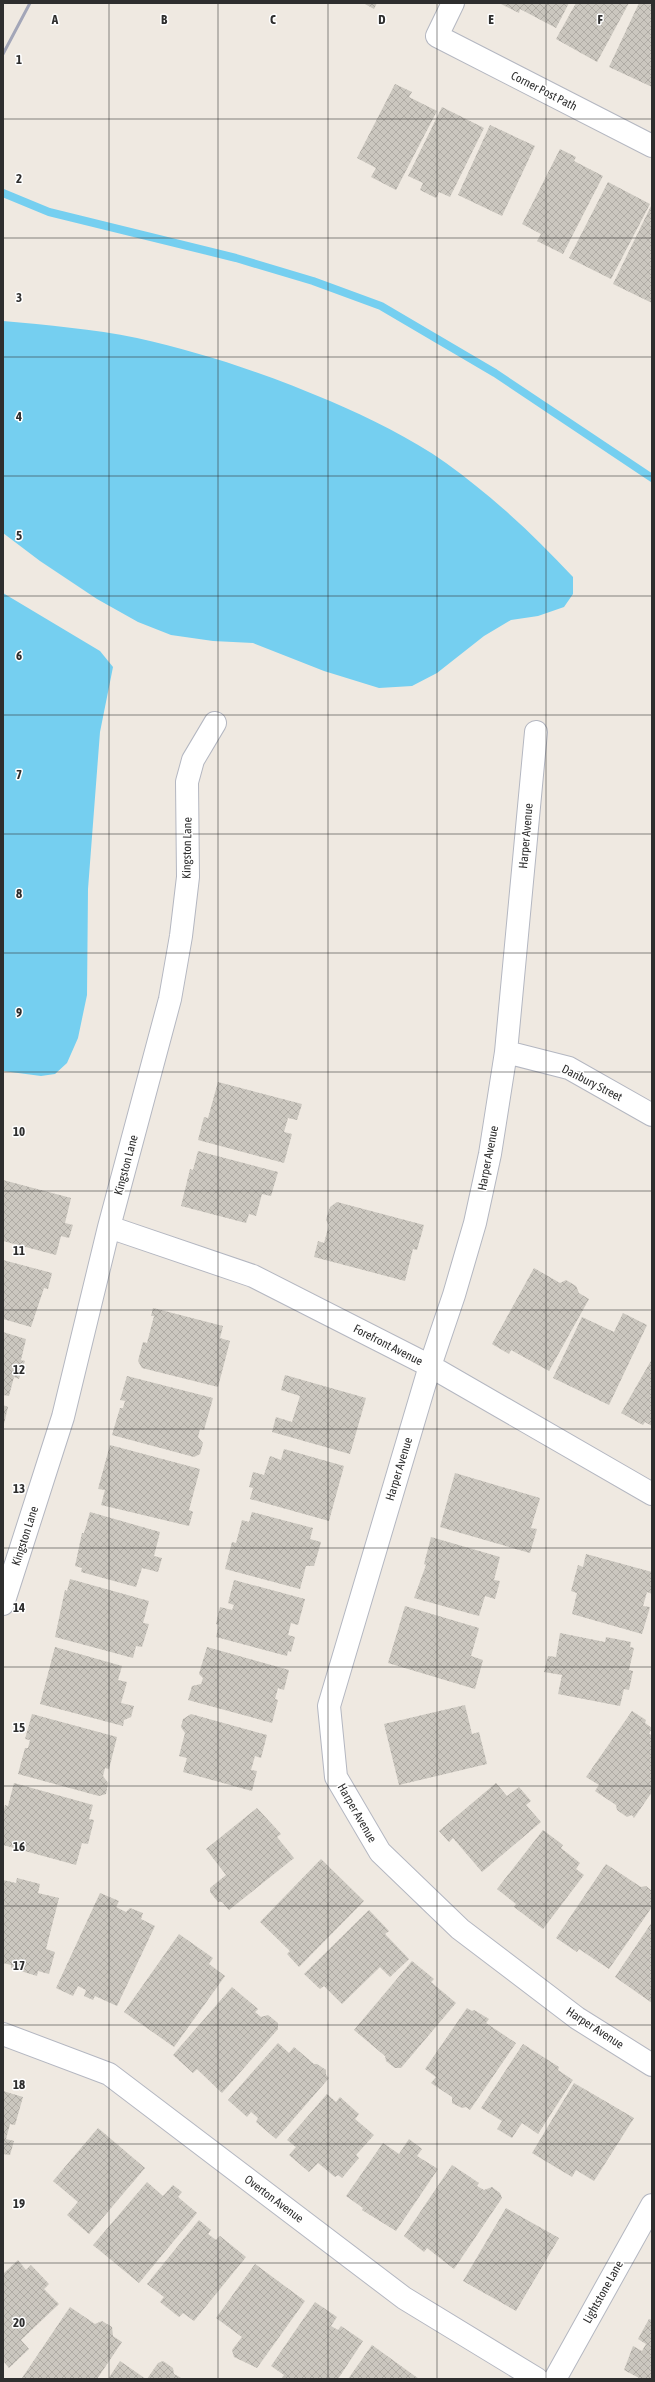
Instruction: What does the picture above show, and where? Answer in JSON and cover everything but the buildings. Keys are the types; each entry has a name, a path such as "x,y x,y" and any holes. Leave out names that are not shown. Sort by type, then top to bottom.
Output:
{"street":[{"name":"Corner Post Path","path":"453,3 437,36 652,146"},
{"name":"Kingston Lane","path":"3,1604 63,1417 109,1227 170,999 181,936 188,878 187,782 193,760 215,723"},
{"name":"Harper Avenue","path":"536,732 506,1052 490,1154 474,1223 454,1295 430,1366 329,1706 336,1777 380,1852 460,1929 577,2018 652,2065"},
{"name":"Danbury Street","path":"506,1052 569,1068 652,1115"},
{"name":"Forefront Avenue","path":"109,1227 253,1276 430,1366 652,1494"},
{"name":"Overton Avenue","path":"3,2034 109,2074 404,2298 537,2379"},
{"name":"Lightstone Lane","path":"555,2379 652,2205"}],"water":[{"path":"3,321 104,332 187,350 283,382 375,421 433,454 497,503 528,531 573,577 573,594 564,607 538,616 511,620 484,636 437,673 412,686 379,688 324,671 253,643 213,641 171,635 138,622 97,599 40,561 3,533"},
{"path":"3,593 100,651 113,667 100,732 88,889 87,995 78,1038 67,1063 55,1074 41,1076 3,1071"}],"waterway":[{"path":"3,193 49,212 236,258 313,281 381,306 495,373 652,478"}],"railway":[{"path":"3,54 30,3"}]}
